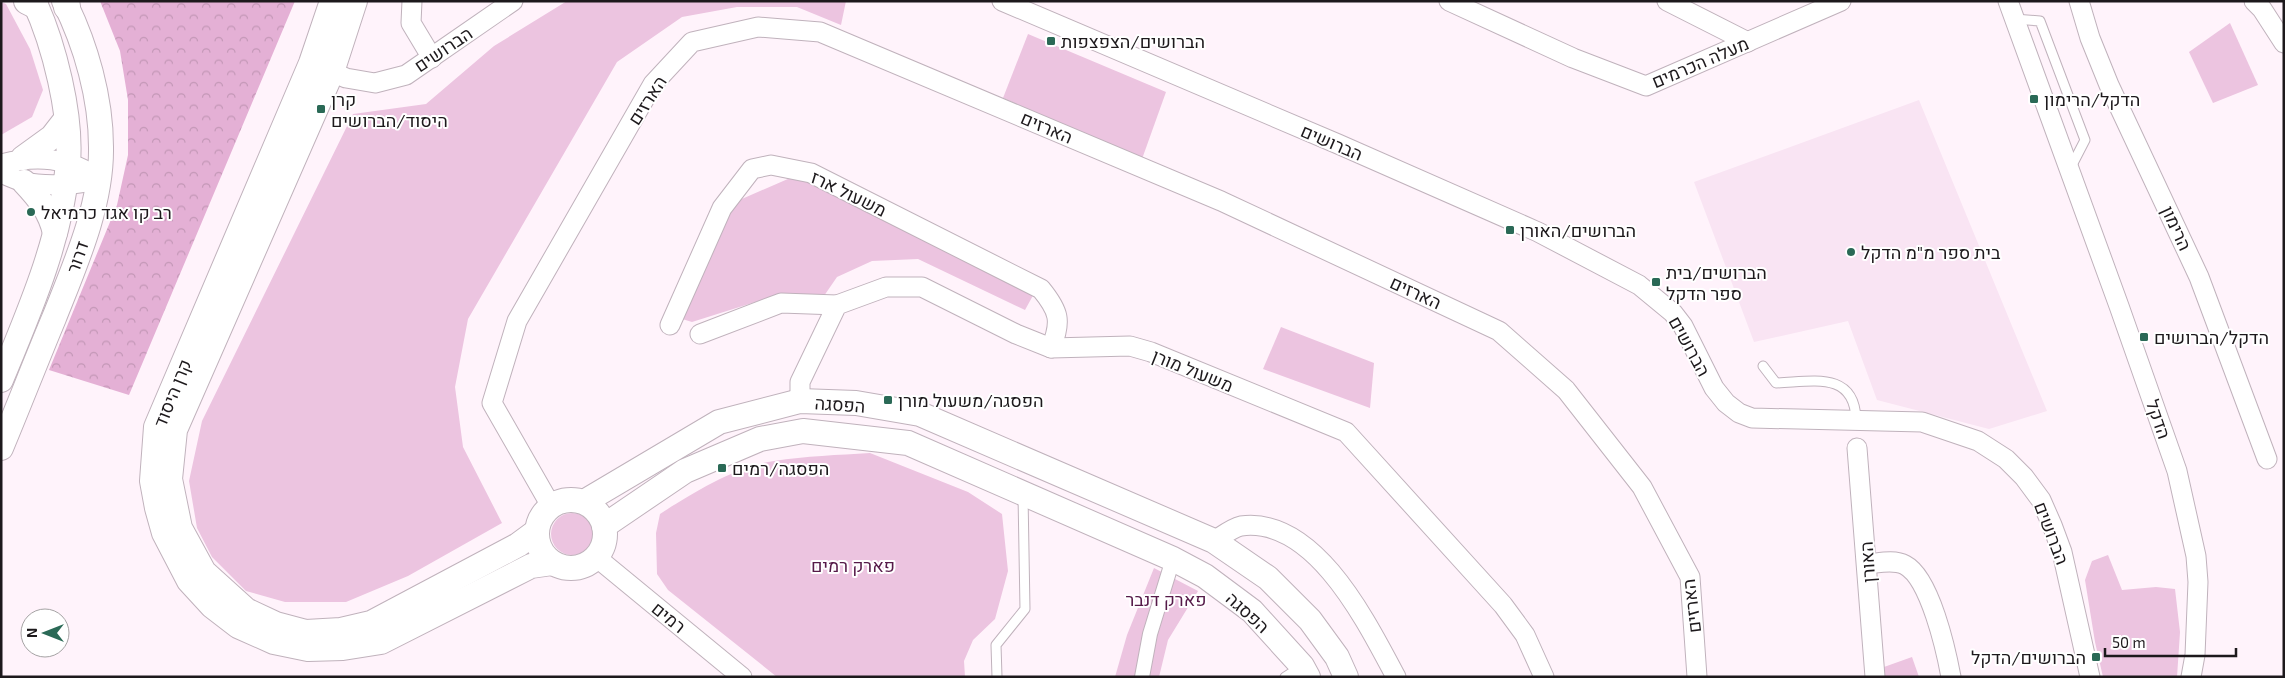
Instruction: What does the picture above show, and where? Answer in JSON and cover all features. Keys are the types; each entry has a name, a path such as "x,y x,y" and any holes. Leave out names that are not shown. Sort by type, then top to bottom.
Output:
{"street":[{"name":"קרן היסוד","path":"332,1 321,68 175,430 170,478 180,528 204,572 225,593 246,610 276,624 306,632 341,630 371,623 518,544 537,531"},
{"name":"קרן היסוד","path":"355,1 321,68 156,427 152,481 164,533 189,581 212,606 238,626 274,642 308,649 343,648 381,642 531,566 552,563"},
{"path":"412,1 411,23 432,58"},
{"name":"הברושים","path":"321,68 346,78 374,82 406,75 513,1"},
{"name":"הברושים","path":"1002,1 1350,149 1538,232 1639,285 1673,313 1682,326 1714,388 1726,403 1739,413 1752,418 1922,422 1978,441 2006,460 2024,477 2041,500 2062,552 2090,677"},
{"name":"מעלה הכרמים","path":"1449,1 1573,58 1646,86 1840,1"},
{"path":"1667,1 1748,42"},
{"name":"הדקל","path":"2008,1 2177,471 2196,556 2198,582 2195,655 2191,677"},
{"name":"הרימון","path":"2079,1 2090,38 2109,85 2199,277 2267,459"},
{"path":"2254,1 2262,9 2284,43"},
{"name":"דרור","path":"1,380 43,273 55,233 67,172 66,119 63,91 52,48 32,3"},
{"name":"דרור","path":"1,448 80,254 92,211 98,178 102,148 98,110 86,55 65,3"},
{"name":"הארזים","path":"551,506 492,403 517,321 653,84 692,42 758,26 820,32 1221,201 1499,331 1566,390 1642,487 1690,577 1697,677"},
{"path":"12,161 52,137 66,119"},
{"path":"12,161 67,172 81,184 98,178"},
{"name":"משעול ארז","path":"670,324 722,208 752,169 771,165 811,173 1041,289 1055,306 1058,331 1051,348"},
{"path":"24,182 67,172"},
{"path":"1,174 24,182 45,206 52,220 55,233"},
{"name":"משעול מורן","path":"836,305 886,287 922,287 1016,334 1051,348 1130,346 1151,352 1346,432 1503,605 1525,635 1544,677"},
{"path":"700,334 781,302 836,305 800,382 800,401 804,431"},
{"name":"הפסגה","path":"584,502 720,422 800,401 856,403 920,414 1214,541 1268,578 1310,620 1337,657 1346,677"},
{"name":"הפסגה","path":"604,526 685,471 760,439 804,431 908,443 1024,492 1173,559 1205,576 1252,611 1299,673"},
{"name":"האורן","path":"1857,448 1875,677"},
{"path":"569,499 584,502 599,513 606,535 604,546 596,558 579,568 568,568 552,563 540,550 537,531 541,517 551,506 569,499"},
{"path":"1214,541 1240,526 1272,528 1294,539 1329,569 1347,593 1373,634 1396,677"},
{"name":"רמים","path":"596,558 742,677"},
{"path":"1142,677 1150,634 1173,559"},
{"path":"1867,564 1892,562 1904,565 1915,572 1938,622 1951,677"}],"lane":[{"path":"2014,19 2040,21 2085,140 2069,172"},
{"path":"1762,366 1776,383 1826,381 1842,386 1851,395 1856,406 1856,419"},
{"path":"997,677 996,645 1025,609 1024,492"}],"shaded area":[{"name":"בית ספר מ\"מ הדקל","path":"1919,100 2047,411 1989,429 1877,400 1848,321 1754,342 1694,182"}],"green space":[{"path":"100,1 295,1 129,395 49,370 117,205 128,155 128,100 120,51"},
{"path":"567,1 846,1 841,25 797,7 737,7 682,17 617,62 468,319 455,387 463,447 502,523 408,576 346,602 285,602 246,591 212,557 197,528 189,481 202,421 353,114 426,104 494,46"},
{"path":"1,2 6,4 30,49 43,90 32,117 1,135"},
{"path":"2230,23 2258,85 2213,103 2189,52"},
{"path":"1028,34 1166,92 1142,159 1003,98"},
{"path":"797,175 1036,290 1025,310 918,259 872,261 837,277 815,309 777,295 692,322 679,318 735,202"},
{"path":"1281,327 1374,363 1370,408 1263,369"},
{"name":"פארק רמים","path":"870,453 968,492 1002,514 1008,571 995,619 973,640 964,661 965,677 777,677 668,590 657,574 656,533 660,514 714,482 759,464 774,461"},
{"path":"572,513 587,519 593,534 587,549 572,555 557,549 551,534 557,519"},
{"path":"2108,555 2122,590 2156,587 2175,589 2180,632 2177,677 2103,677 2085,580 2092,561"},
{"name":"פארק דנבר","path":"1154,568 1198,591 1168,640 1159,677 1115,677 1127,635"},
{"path":"1912,657 1919,677 1885,677 1884,667"}],"place":[{"name":"הברושים/הצפצפות","path":"1051,41"},
{"name":"הדקל/הרימון","path":"2034,99"},
{"name":"קרן היסוד/הברושים","path":"321,109"},
{"name":"רב קו אגד כרמיאל","path":"31,212"},
{"name":"הברושים/האורן","path":"1510,230"},
{"name":"בית ספר מ\"מ הדקל","path":"1851,252"},
{"name":"הברושים/בית ספר הדקל","path":"1656,282"},
{"name":"הדקל/הברושים","path":"2144,337"},
{"name":"הפסגה/משעול מורן","path":"888,400"},
{"name":"הפסגה/רמים","path":"722,468"},
{"name":"הברושים/הדקל","path":"2096,657"}]}
